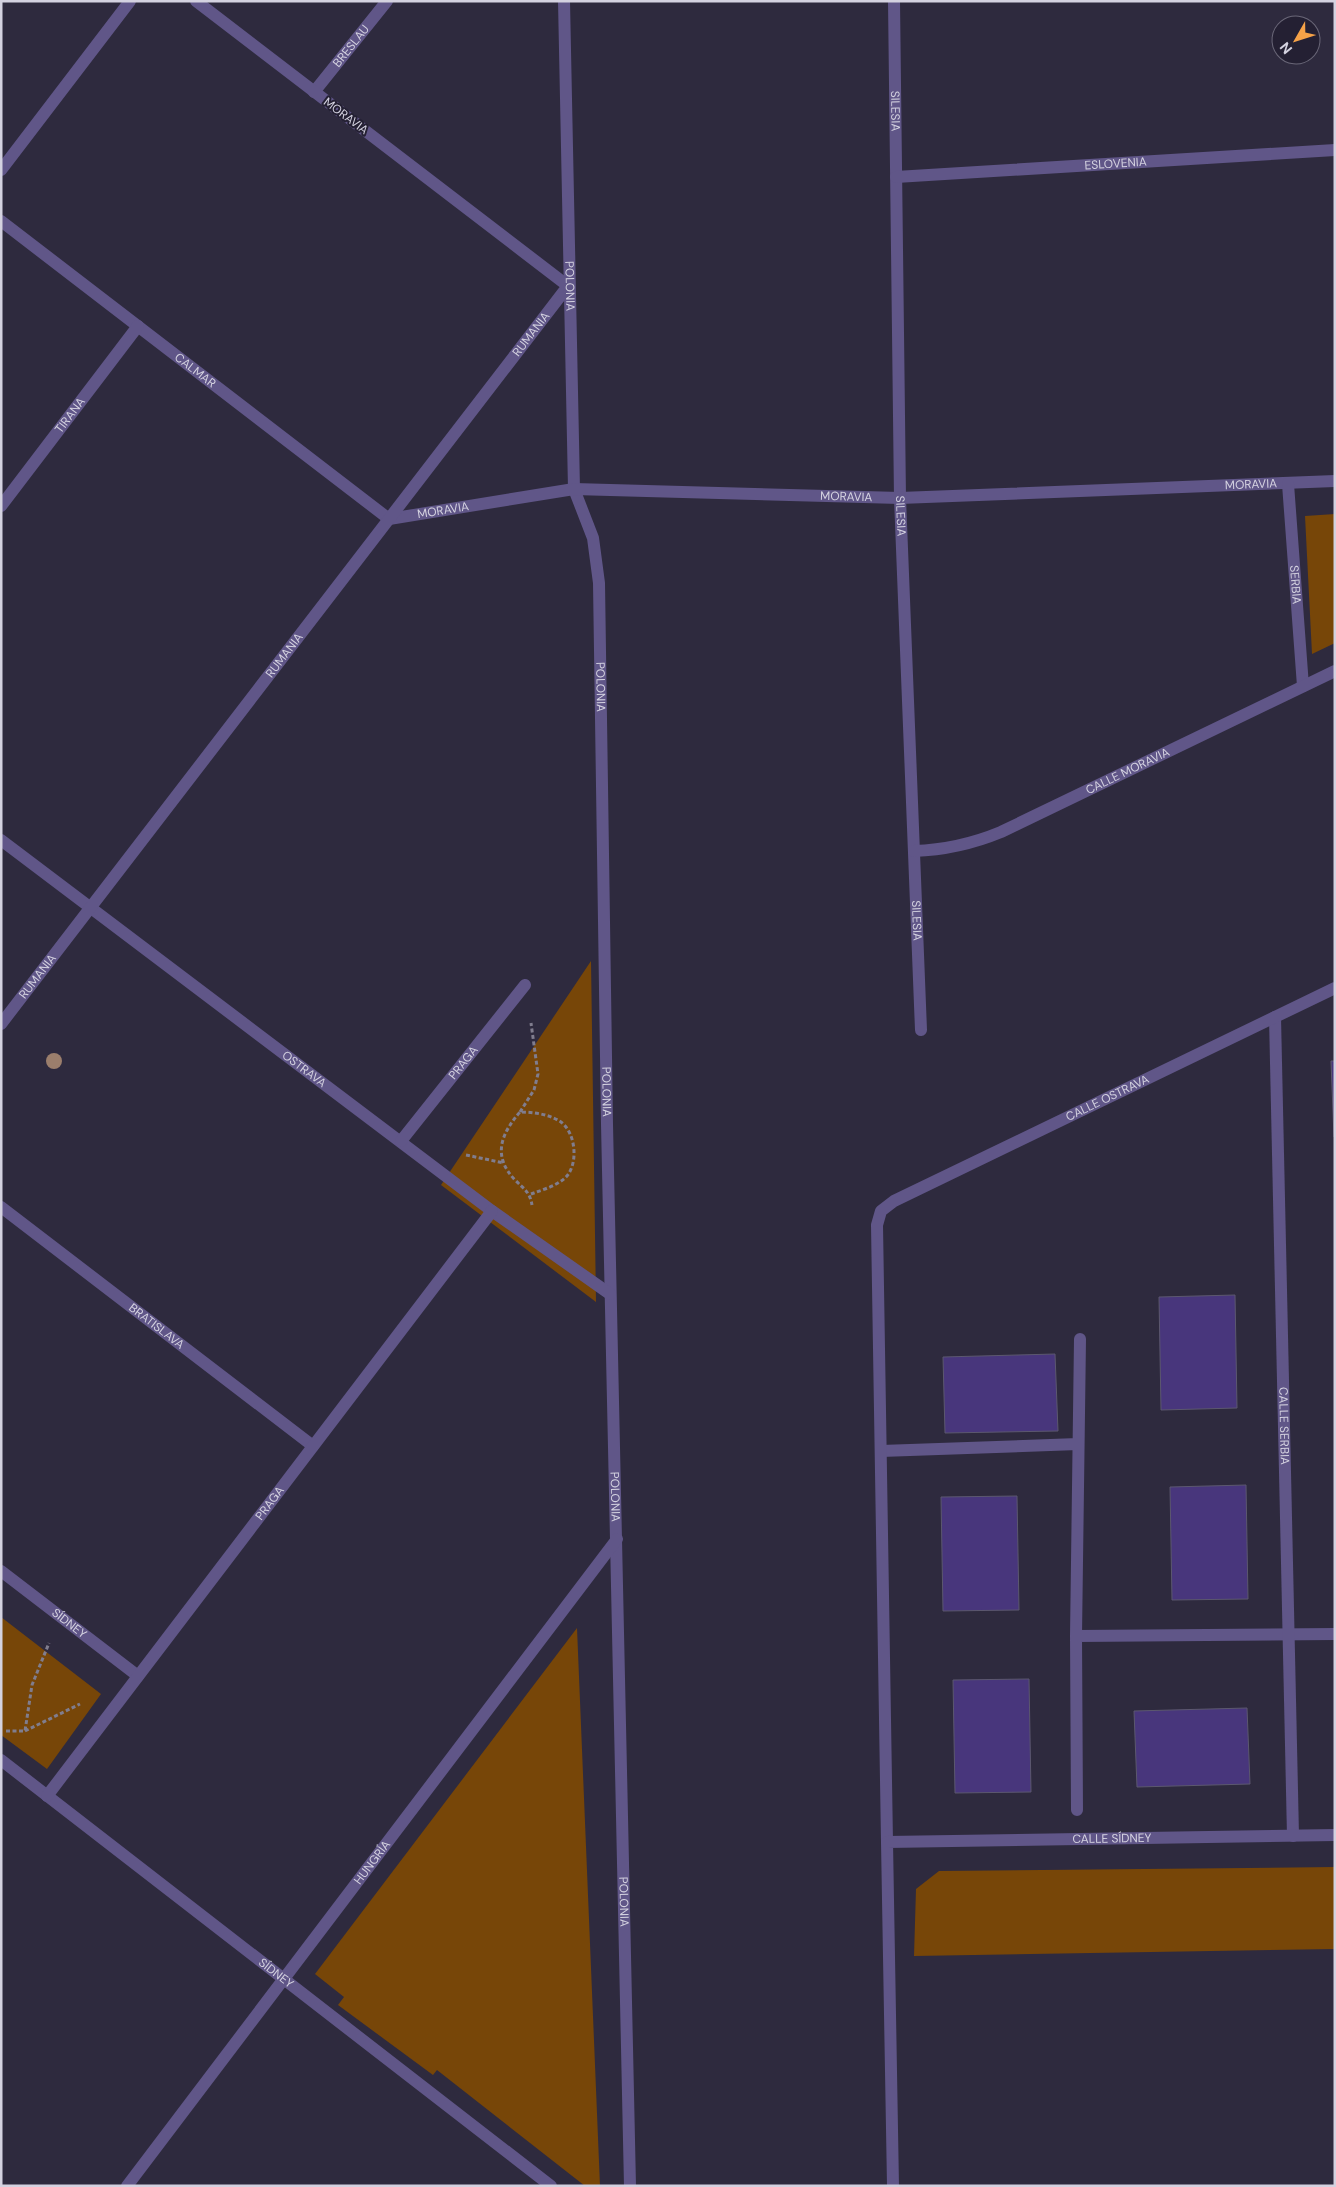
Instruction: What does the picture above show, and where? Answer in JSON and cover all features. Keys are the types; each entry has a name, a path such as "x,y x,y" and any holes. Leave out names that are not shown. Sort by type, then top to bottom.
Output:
{"street":[{"path":"1,170 130,1"},
{"name":"MORAVIA","path":"196,1 568,286"},
{"name":"BRESLAU","path":"314,92 388,1"},
{"name":"POLONIA","path":"564,1 568,286 574,489 592,538 599,583 610,1294 617,1539 630,2186"},
{"name":"SILESIA","path":"894,1 900,498 920,1030"},
{"name":"ESLOVENIA","path":"896,177 1335,150"},
{"name":"CALMAR","path":"1,221 389,519"},
{"name":"RUMANIA","path":"1,1024 568,286"},
{"name":"TIRANA","path":"1,506 138,326"},
{"name":"MORAVIA","path":"389,519 574,489 900,498 1335,481"},
{"name":"SERBIA","path":"1288,484 1303,686"},
{"name":"CALLE MORAVIA","path":"914,851 953,847 978,841 1001,832 1335,671"},
{"name":"OSTRAVA","path":"1,840 492,1211 610,1294"},
{"name":"PRAGA","path":"401,1141 526,985"},
{"name":"CALLE OSTRAVA","path":"881,1452 877,1225 881,1211 894,1201 1335,988"},
{"name":"CALLE SERBIA","path":"1275,1017 1293,1836"},
{"name":"BRATISLAVA","path":"1,1207 313,1446"},
{"name":"PRAGA","path":"47,1796 492,1211"},
{"path":"1077,1810 1076,1636 1080,1339"},
{"path":"893,2186 881,1452 1078,1444"},
{"name":"HUNGRÍA","path":"127,2186 617,1539"},
{"name":"SÍDNEY","path":"1,1571 138,1676"},
{"path":"1076,1636 1335,1634"},
{"name":"SÍDNEY","path":"1,1760 551,2186"},
{"name":"CALLE SÍDNEY","path":"888,1842 1335,1835"}],"path":[{"path":"526,985 538,1074 534,1090 520,1112 507,1127 500,1144 504,1163 514,1179 530,1194 535,1224 531,1239"},
{"path":"520,1112 536,1112 561,1122 572,1135 574,1159 567,1177 554,1185 530,1194"},
{"path":"1,1731 25,1731 32,1685 60,1617"}],"shaded area":[{"path":"1335,514 1335,643 1312,654 1305,516"},
{"path":"591,961 596,1302 441,1185"},
{"path":"1,1617 101,1694 47,1769 1,1735"},
{"path":"577,1628 600,2186 585,2186 437,2070 433,2075 338,2005 344,1997 315,1974"},
{"path":"1335,1867 1335,1949 914,1956 916,1889 939,1871"}],"building":[{"path":"1331,1061 1335,1061 1335,1137 1334,1137"},
{"path":"1235,1295 1237,1408 1161,1410 1159,1297"},
{"path":"1055,1354 1058,1431 945,1433 943,1357"},
{"path":"1246,1485 1248,1599 1172,1600 1170,1487"},
{"path":"1017,1496 1019,1610 943,1611 941,1497"},
{"path":"1029,1679 1031,1792 955,1793 953,1680"},
{"path":"1247,1708 1250,1784 1137,1787 1134,1711"}]}
